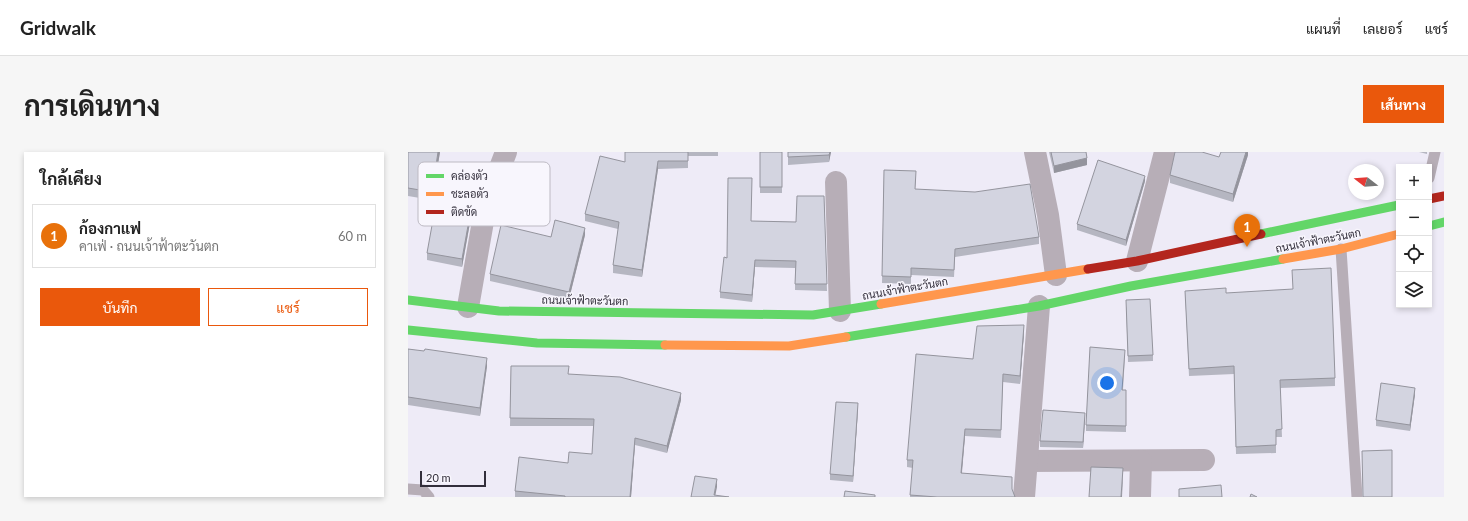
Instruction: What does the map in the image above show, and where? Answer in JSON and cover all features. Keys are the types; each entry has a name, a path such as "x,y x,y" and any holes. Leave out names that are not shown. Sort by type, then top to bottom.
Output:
{"main road":[{"path":"1432,198 1444,196"},
{"name":"ถนนเจ้าฟ้าตะวันตก","path":"408,300 499,311 813,316 1137,261 1396,206"},
{"path":"1432,225 1444,222"},
{"name":"ถนนเจ้าฟ้าตะวันตก","path":"408,330 537,342 789,346 1040,306 1131,286 1341,249 1396,235"}],"street":[{"path":"502,162 506,152"},
{"path":"1035,152 1048,215 1056,275"},
{"path":"1137,261 1165,152"},
{"path":"836,182 840,311"},
{"path":"468,307 482,226"},
{"path":"1024,497 1040,306"},
{"path":"1027,461 1204,460"},
{"path":"1140,461 1140,497"}],"lane":[{"path":"1432,165 1435,152"},
{"path":"1341,249 1357,497"},
{"path":"408,489 423,490 429,497"}],"building":[{"path":"408,152 438,152 436,162 418,162 418,190 408,188"},
{"path":"625,152 688,152 688,161 658,161 642,270 613,265 619,222 585,214 600,156 625,162"},
{"path":"760,152 782,152 782,187 760,187"},
{"path":"788,152 830,152 829,155 788,157"},
{"path":"1051,152 1086,152 1087,158 1054,166"},
{"path":"1175,152 1202,152 1219,157 1221,152 1246,152 1233,194 1170,175"},
{"path":"1098,160 1145,176 1126,240 1077,224"},
{"path":"884,170 916,171 915,189 975,192 1030,184 1039,237 955,249 954,270 911,268 911,277 882,276"},
{"path":"728,178 752,178 751,221 796,222 797,196 824,196 827,284 795,284 796,261 755,260 752,295 720,292 724,257 727,258"},
{"path":"555,220 585,228 569,292 490,274 501,226 551,237"},
{"path":"432,226 468,226 462,259 427,253"},
{"path":"1331,268 1335,378 1280,380 1282,429 1276,430 1276,445 1236,447 1234,366 1189,369 1185,291 1226,288 1226,293 1293,289 1292,270"},
{"path":"1150,299 1153,355 1128,356 1126,300"},
{"path":"1024,325 1020,376 1003,374 1001,430 965,429 961,473 1012,477 1012,489 1015,497 937,497 910,495 913,460 907,460 916,354 973,359 977,326"},
{"path":"1090,347 1125,350 1122,390 1126,390 1126,426 1086,425"},
{"path":"408,349 424,351 425,349 487,358 480,408 408,397"},
{"path":"511,366 569,366 568,374 620,377 681,393 667,446 635,438 630,497 565,497 515,491 519,457 568,463 569,452 592,454 594,419 510,418"},
{"path":"1381,383 1415,388 1410,425 1376,420"},
{"path":"836,402 858,403 853,476 830,474"},
{"path":"1043,410 1085,413 1083,442 1040,441"},
{"path":"1392,450 1392,497 1363,497 1362,451"},
{"path":"1091,467 1123,468 1121,497 1089,497"},
{"path":"695,476 717,479 714,495 729,497 691,497"},
{"path":"1221,485 1222,497 1179,497 1179,489"},
{"path":"845,491 875,495 875,497 844,497"},
{"path":"1251,494 1257,497 1250,497"}],"traffic: fast":[{"path":"1261,234 1396,206"},
{"path":"1432,225 1444,222"},
{"path":"846,337 1039,306 1131,286 1283,259"},
{"path":"408,300 499,311 813,315 881,304"},
{"path":"408,330 537,343 665,345"}],"traffic: slow":[{"path":"1283,259 1341,249 1396,235"},
{"path":"881,304 1088,269"},
{"path":"665,345 789,346 846,337"}],"traffic: jam":[{"path":"1432,198 1444,196"},
{"path":"1088,269 1137,261 1261,234"}],"place":[{"name":"ก้องกาแฟ","path":"1247,247"}]}
